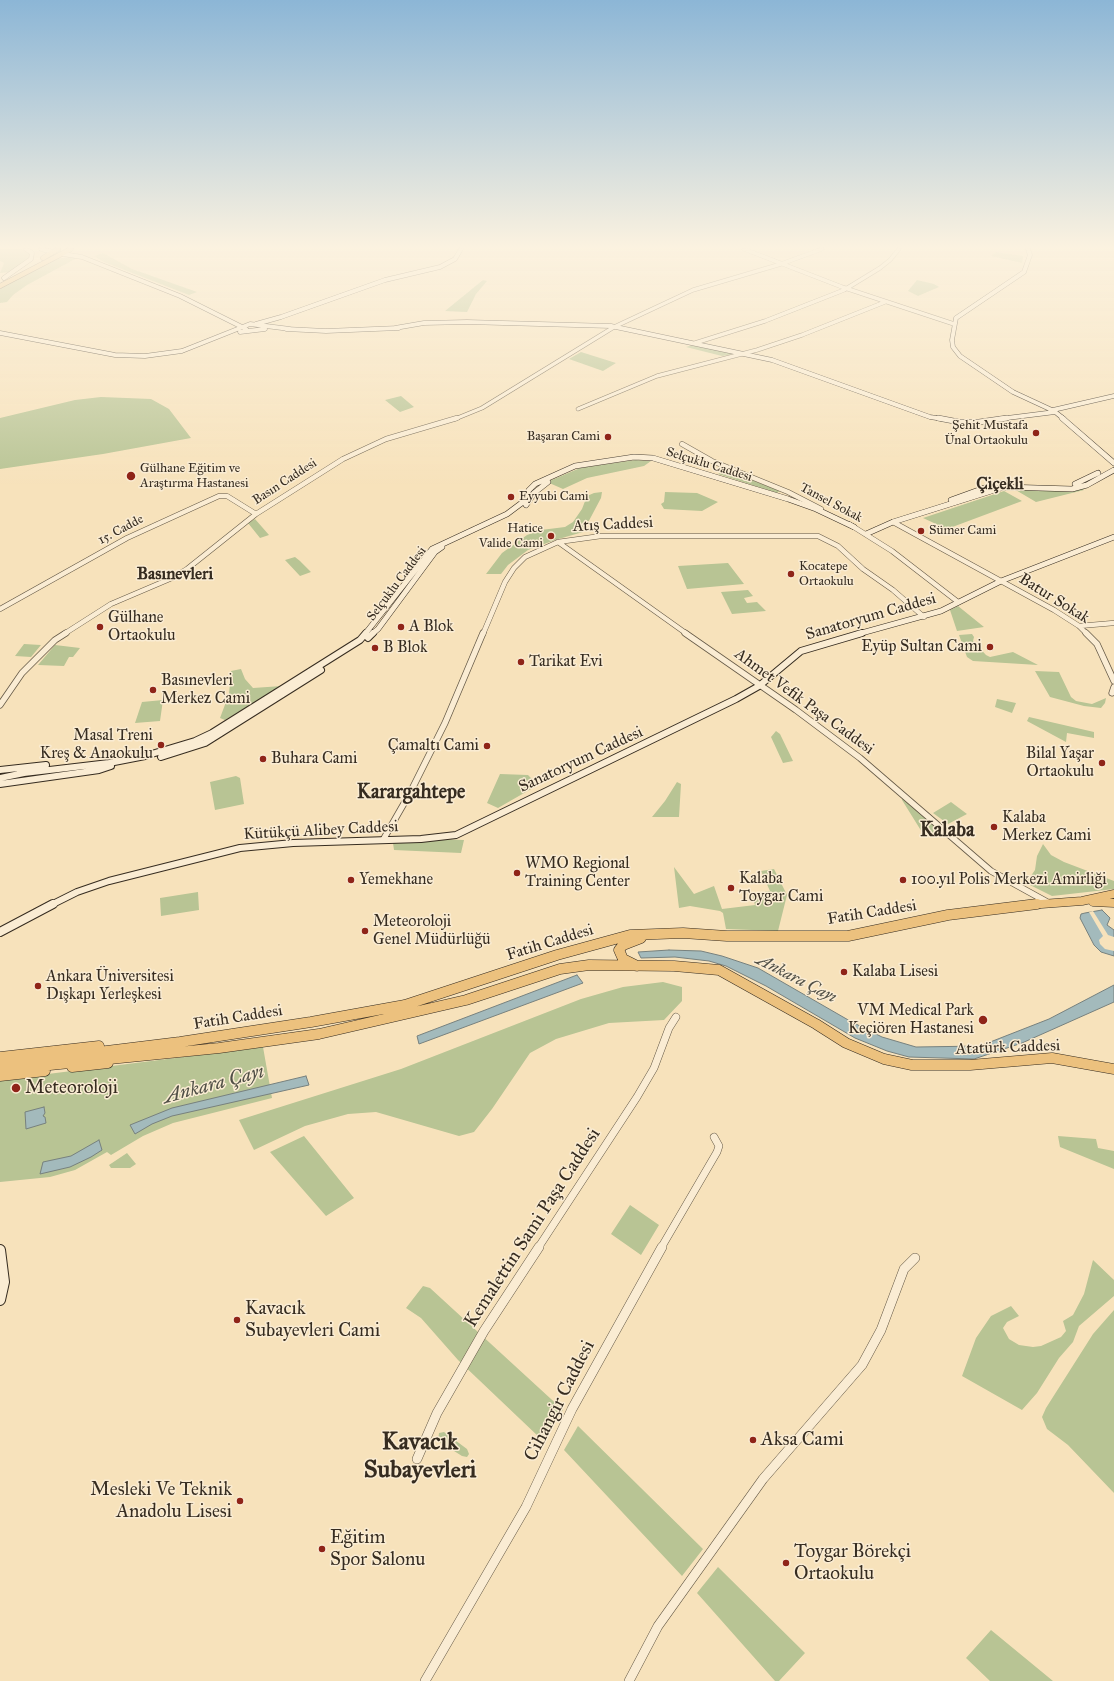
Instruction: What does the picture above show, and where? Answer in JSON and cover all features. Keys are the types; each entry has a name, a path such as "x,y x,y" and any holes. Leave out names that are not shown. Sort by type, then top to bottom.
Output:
{"main road":[{"path":"221,337 258,328 326,331 401,327"},
{"path":"616,327 779,362 930,417 959,422 979,422 1050,411 1114,396"},
{"path":"954,327 953,347 960,356 1018,395 1050,411 1114,463"},
{"path":"0,333 110,354 131,356 172,353 245,328 250,330"},
{"path":"893,522 899,518 998,483 1063,487 1077,484 1114,466 1050,411"},
{"name":"Selçuklu Caddesi","path":"130,759 161,752 200,738 360,640 374,625 432,549 507,514 523,502 529,490 535,484 568,468 612,460 646,457 666,461 780,498"},
{"name":"Selçuklu Caddesi","path":"111,766 152,759 205,743 323,669 365,642 378,629 438,549 499,522 523,509 542,485 570,471 585,466 644,459 816,509 854,527"},
{"path":"866,534 893,522 1004,487 1072,489 1087,485 1114,470"},
{"name":"Sanatoryum Caddesi","path":"474,827 558,784 663,735 759,686 801,651 810,647 924,617 941,611 1001,581 1114,537"},
{"path":"1,781 130,759"},
{"path":"1,771 130,759"},
{"path":"1,771 24,773 95,766 111,766"},
{"path":"1,781 99,770 111,766"},
{"path":"1,781 24,773"},
{"name":"Kütükçü Alibey Caddesi","path":"0,932 77,892 108,881 240,848 293,843 421,839 456,834 474,827"},
{"name":"Kütükçü Alibey Caddesi","path":"0,937 40,916 77,892"},
{"name":"Fatih Caddesi","path":"0,1070 310,1022 406,1004 557,955 630,936 668,933 727,936 848,936 948,915 1049,903 1082,901 1114,894"},
{"path":"1082,901 1114,903"},
{"path":"638,966 620,955 619,950 623,945 638,939 668,933"},
{"name":"Fatih Caddesi","path":"0,1064 99,1055 219,1048 319,1034 466,1000 560,969 590,965 638,966"},
{"name":"Atatürk Caddesi","path":"638,966 674,966 719,970 846,1042 884,1059 912,1065 970,1065 1052,1058 1114,1069"},
{"path":"0,1057 130,1043 180,1042"},
{"path":"0,1076 96,1065 168,1052"},
{"path":"0,1250 4,1282 0,1300"}],"street":[{"name":"Basın Caddesi","path":"0,705 22,673 55,640 111,604 182,572 256,514 320,472 363,449 402,433 459,418 483,407 613,327"},
{"path":"695,343 744,327"},
{"path":"578,409 657,376 746,354 821,327"},
{"name":"Tansel Sokak","path":"682,444 712,461 788,492 854,527 892,550 958,602"},
{"name":"15. Cadde","path":"0,609 127,538 219,496 226,496 256,514"},
{"name":"Batur Sokak","path":"893,522 1054,610 1079,626 1097,644 1114,681"},
{"name":"Atış Caddesi","path":"383,840 410,793 445,723 505,582 514,568 525,557 558,542 602,536 818,536 838,546 863,569 893,590 924,617"},
{"name":"Ahmet Vefik Paşa Caddesi","path":"558,542 759,686 796,710 860,758 991,871 1049,903"},
{"path":"1079,626 1114,623"},
{"path":"1112,694 1114,687"},
{"name":"Kemalettin Sami Paşa Caddesi","path":"417,1458 437,1413 484,1331 654,1068 669,1028 676,1016"},
{"name":"Cihangir Caddesi","path":"425,1681 526,1507 572,1409 694,1189 718,1152 719,1146 714,1137"},
{"path":"629,1681 658,1626 714,1550 763,1479 862,1365 881,1330 904,1269 915,1258"}],"green space":[{"path":"696,344 740,353 722,356 686,347"},
{"path":"581,352 616,363 603,371 569,359"},
{"path":"401,396 414,407 400,412 385,400"},
{"path":"101,397 151,399 169,409 191,438 103,454 0,469 0,418 75,400"},
{"path":"635,460 651,461 644,466 587,478 563,489 547,482 580,468"},
{"path":"726,469 780,491 777,493 718,474"},
{"path":"1082,488 1084,490 1036,502 1014,489 1057,491"},
{"path":"1004,491 1022,501 947,529 923,518"},
{"path":"602,492 601,498 583,532 528,550 508,565 501,574 486,574 502,553 527,535 541,530 565,527 573,522 582,509 587,496"},
{"path":"665,492 697,493 718,502 702,511 664,509 661,504 664,502"},
{"path":"255,519 269,535 260,538 248,523"},
{"path":"295,557 311,572 300,576 285,560"},
{"path":"728,563 744,584 687,589 678,566"},
{"path":"748,590 753,596 744,598 747,603 757,602 766,611 732,614 721,592"},
{"path":"958,606 984,627 957,631 950,610"},
{"path":"972,634 974,637 973,641 986,655 990,657 1013,652 1038,665 973,661 967,657 959,635"},
{"path":"24,644 41,645 31,657 15,656"},
{"path":"55,645 80,648 73,657 69,657 64,666 38,665"},
{"path":"241,669 245,679 253,688 282,686 225,720 220,718 229,694 231,671"},
{"path":"1035,671 1059,672 1071,697 1076,701 1092,704 1106,698 1105,703 1101,708 1084,706 1050,697"},
{"path":"997,699 1016,703 1012,713 995,707"},
{"path":"163,700 160,721 135,723 142,702"},
{"path":"1029,717 1094,732 1094,738 1067,733 1066,742 1027,721"},
{"path":"776,731 780,734 793,761 783,763 771,737"},
{"path":"500,774 528,775 538,785 498,808 487,803"},
{"path":"236,776 240,778 244,804 215,810 210,782"},
{"path":"677,782 681,784 679,817 652,817 665,801"},
{"path":"902,797 940,829 940,833 932,837 925,837 902,800"},
{"path":"951,802 967,814 948,824 933,813"},
{"path":"439,839 464,840 461,853 394,850 393,843"},
{"path":"1043,844 1051,855 1064,862 1114,881 1114,889 1052,896 1026,883 1035,870 1037,856"},
{"path":"674,867 694,894 714,886 722,909 755,905 752,894 770,891 761,871 774,869 787,895 778,931 726,929 723,913 720,911 690,906 679,908"},
{"path":"198,892 199,910 161,916 160,898"},
{"path":"663,982 682,987 682,1001 664,1020 609,1023 556,1039 530,1053 492,1109 474,1132 459,1136 376,1112 348,1114 305,1126 254,1150 239,1120 401,1069 581,999 623,987"},
{"path":"263,1047 272,1098 173,1123 143,1136 111,1155 107,1152 75,1170 50,1177 0,1182 0,1080"},
{"path":"304,1136 354,1198 326,1216 270,1152"},
{"path":"1058,1136 1096,1139 1098,1148 1114,1151 1114,1169 1060,1147"},
{"path":"127,1153 136,1164 130,1168 111,1168 109,1165"},
{"path":"630,1205 659,1225 641,1255 611,1234"},
{"path":"1093,1260 1114,1280 1114,1296 1079,1326 1073,1342 1059,1358 1037,1393 1022,1410 962,1376 976,1338 991,1316 1011,1306 1019,1316 1007,1322 1003,1328 1009,1339 1019,1345 1033,1347 1041,1346 1061,1337 1066,1331 1063,1321 1073,1315 1084,1294"},
{"path":"423,1286 430,1288 563,1410 540,1438 458,1360 421,1318 406,1308"},
{"path":"1114,1310 1114,1493 1068,1445 1047,1429 1042,1417 1046,1408 1093,1334"},
{"path":"578,1426 703,1549 682,1576 564,1450"},
{"path":"444,1432 467,1449 469,1454 467,1457 462,1456 438,1441 439,1433"},
{"path":"718,1567 805,1653 779,1681 775,1681 697,1593"},
{"path":"991,1630 1053,1681 990,1681 966,1658"}],"water":[{"path":"1102,910 1110,918 1107,925 1114,930 1114,956 1101,952 1094,945 1080,918 1081,914"},
{"path":"669,950 701,951 722,956 758,968 850,1021 882,1037 916,1047 980,1046 1049,1019 1114,985 1114,1002 1022,1043 974,1059 909,1057 887,1051 855,1038 766,986 726,966 709,961 675,957 641,958 638,952"},
{"path":"577,975 583,983 419,1044 417,1036"},
{"path":"306,1076 309,1085 172,1116 152,1124 135,1134 130,1125 172,1108"},
{"path":"44,1107 45,1113 43,1116 45,1117 46,1123 26,1129 25,1112"},
{"path":"99,1140 102,1150 91,1157 70,1167 40,1174 43,1162 71,1156"}],"pier":[{"path":"1093,911 1108,935 1114,937 1114,951 1105,949 1100,944 1099,940 1103,936 1089,912"}],"place":[{"name":"Şehit Mustafa Ünal Ortaokulu","path":"1036,433"},
{"name":"Başaran Cami","path":"608,437"},
{"name":"Gülhane Eğitim ve Araştırma Hastanesi","path":"131,476"},
{"name":"Eyyubi Cami","path":"511,497"},
{"name":"Sümer Cami","path":"921,531"},
{"name":"Hatice Valide Cami","path":"551,536"},
{"name":"Kocatepe Ortaokulu","path":"791,574"},
{"name":"Gülhane Ortaokulu","path":"100,627"},
{"name":"A Blok","path":"401,627"},
{"name":"Eyüp Sultan Cami","path":"990,647"},
{"name":"B Blok","path":"375,648"},
{"name":"Tarikat Evi","path":"521,662"},
{"name":"Basınevleri Merkez Cami","path":"153,690"},
{"name":"Masal Treni Kreş & Anaokulu","path":"161,745"},
{"name":"Çamaltı Cami","path":"487,746"},
{"name":"Buhara Cami","path":"263,759"},
{"name":"Bilal Yaşar Ortaokulu","path":"1102,763"},
{"name":"Kalaba Merkez Cami","path":"994,827"},
{"name":"WMO Regional Training Center","path":"517,873"},
{"name":"Yemekhane","path":"351,880"},
{"name":"100.yıl Polis Merkezi Amirliği","path":"903,880"},
{"name":"Kalaba Toygar Cami","path":"731,888"},
{"name":"Meteoroloji Genel Müdürlüğü","path":"365,931"},
{"name":"Kalaba Lisesi","path":"844,972"},
{"name":"Ankara Üniversitesi Dışkapı Yerleşkesi","path":"38,986"},
{"name":"VM Medical Park Keçiören Hastanesi","path":"983,1020"},
{"name":"Meteoroloji","path":"16,1088"},
{"name":"Kavacık Subayevleri Cami","path":"237,1320"},
{"name":"Aksa Cami","path":"753,1440"},
{"name":"Mesleki Ve Teknik Anadolu Lisesi","path":"240,1501"},
{"name":"Eğitim Spor Salonu","path":"322,1549"},
{"name":"Toygar Börekçi Ortaokulu","path":"786,1563"}],"district":[{"name":"Çiçekli","path":"1000,485"},
{"name":"Basınevleri","path":"175,575"},
{"name":"Karargahtepe","path":"411,793"},
{"name":"Kalaba","path":"947,831"},
{"name":"Kavacık Subayevleri","path":"420,1457"}],"water label":[{"name":"Ankara Çayı","path":"796,979"},
{"name":"Ankara Çayı","path":"214,1085"}]}
